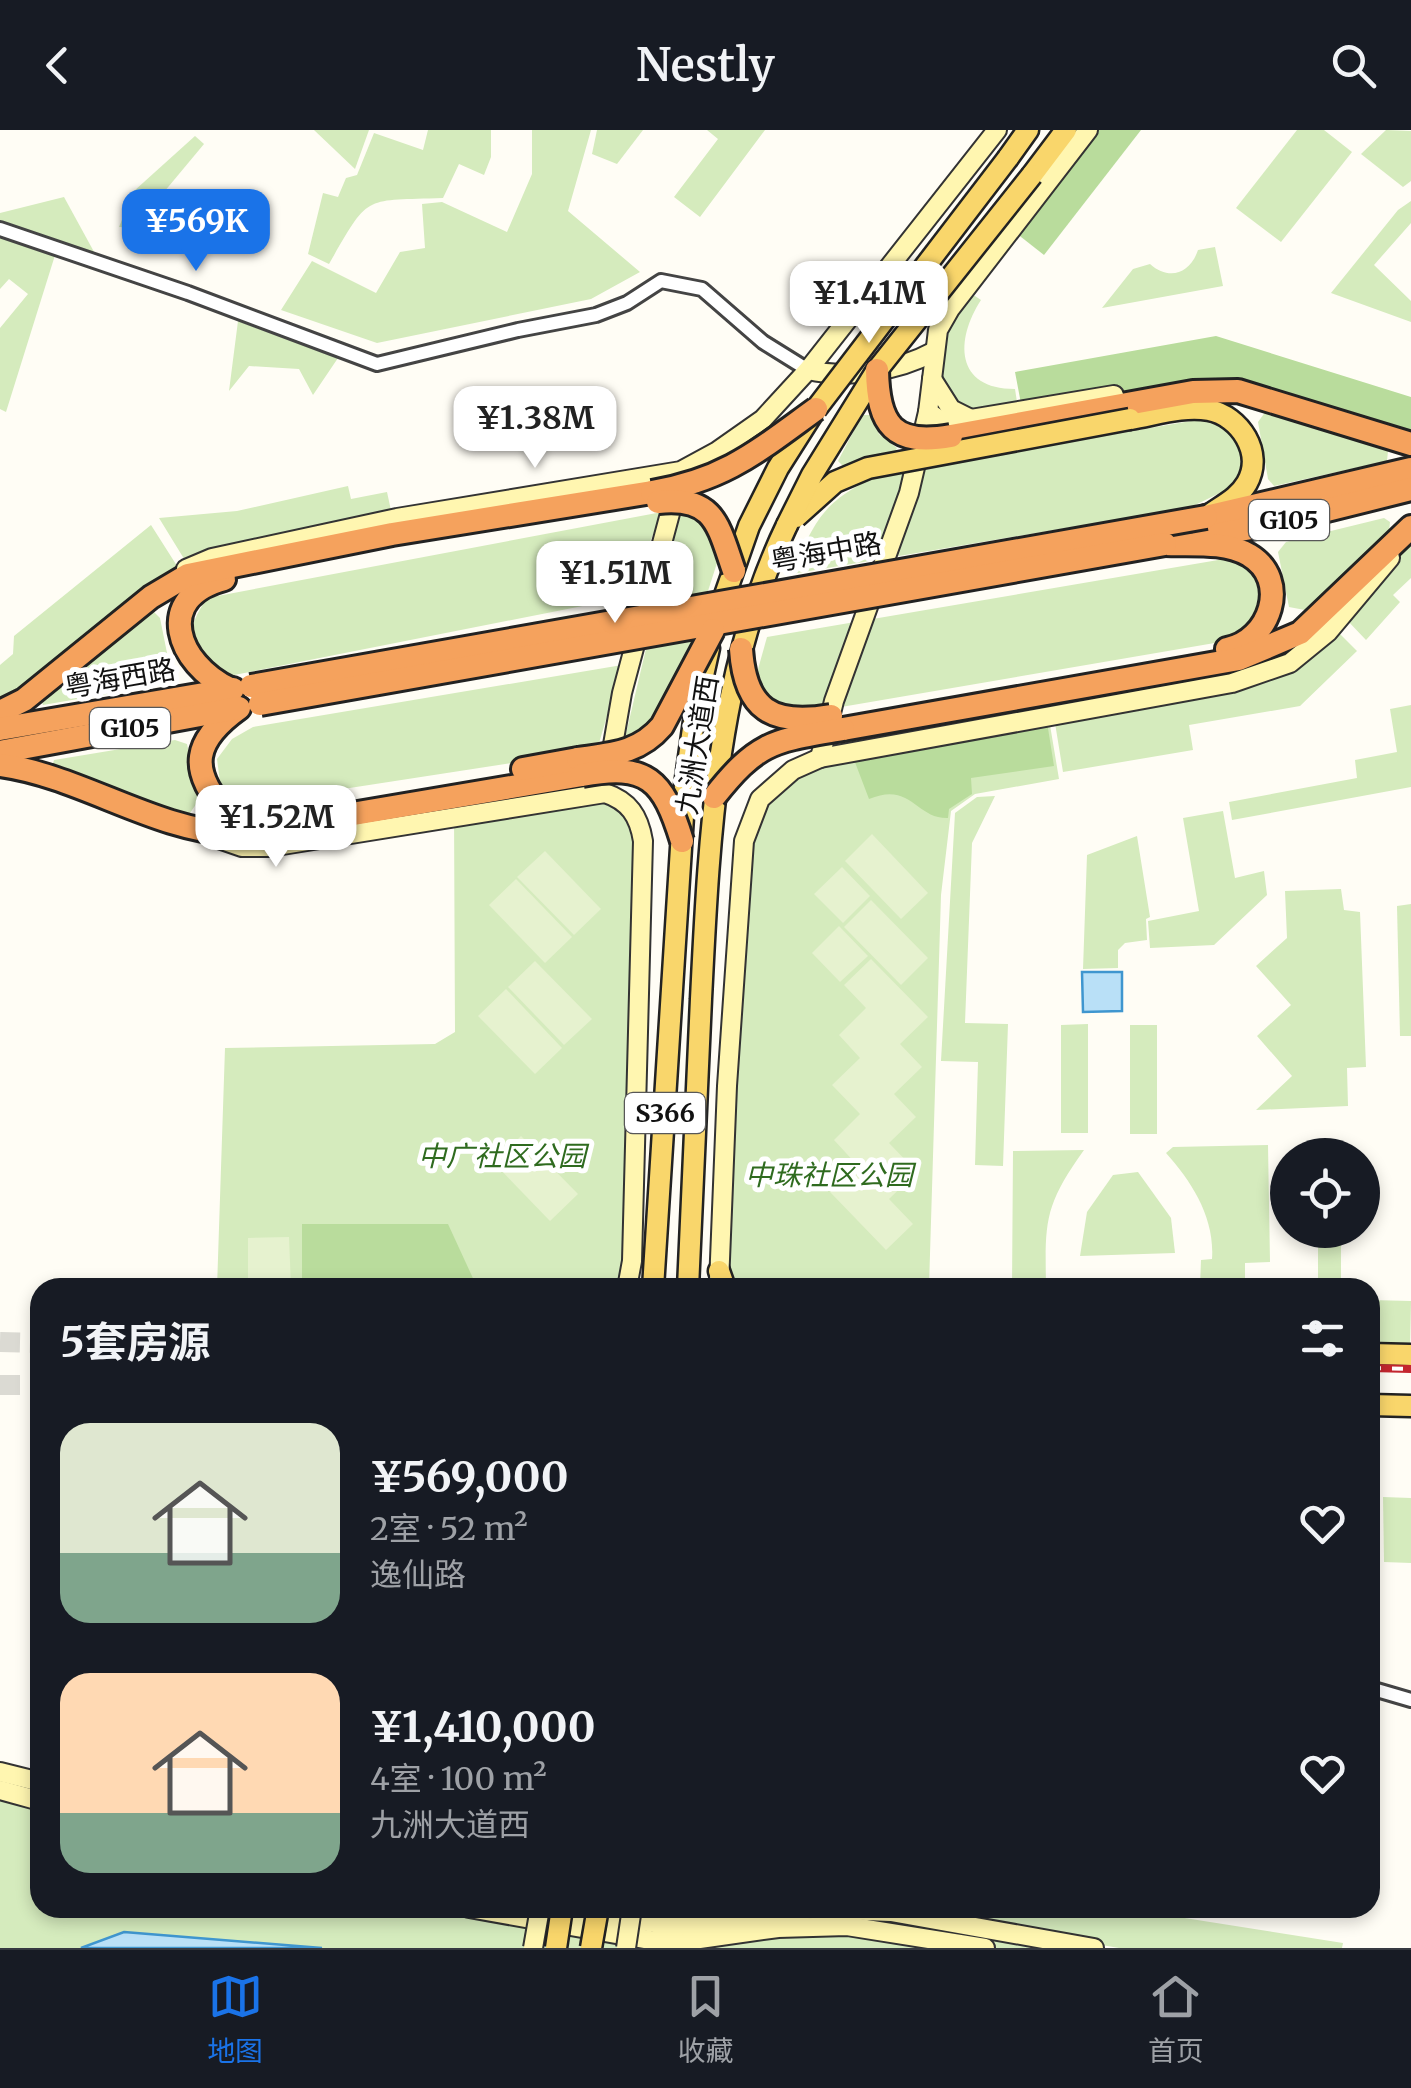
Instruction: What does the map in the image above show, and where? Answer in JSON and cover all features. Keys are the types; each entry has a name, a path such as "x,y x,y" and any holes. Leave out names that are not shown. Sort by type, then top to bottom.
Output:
{"highway":[{"path":"877,370 878,402 891,426 913,440 1193,392 1238,391 1411,444"},
{"path":"682,841 667,802 647,778 622,769 580,767 244,816 226,812 200,774 199,757 224,718 245,696 203,673 184,650 179,634 181,619 191,595 201,587 231,577 654,497 710,479 728,471 816,408"},
{"name":"粤海中路","path":"245,696 1206,517 1411,469"},
{"name":"粤海中路","path":"245,696 1165,544 1267,525 1411,489"},
{"path":"0,712 24,700 151,597 188,575 392,534 654,497 694,502 706,509 720,531 734,571"},
{"path":"741,649 749,690 760,707 800,720 843,721 1238,659 1300,633 1411,528"},
{"path":"714,797 744,762 779,740 843,721 1239,646 1262,628 1271,610 1272,589 1264,569 1253,557 1220,545 1165,544"},
{"path":"0,765 56,778 202,832 235,834 580,767 634,750 662,726 713,630"},
{"name":"粤海西路","path":"0,729 245,696"},
{"name":"粤海西路","path":"0,752 245,696"}],"main road":[{"path":"151,597 185,569 212,558 397,518 682,471 763,420 808,370 997,130"},
{"name":"九洲大道西","path":"654,1278 685,785 696,707 713,630 749,526 816,408 1028,130"},
{"name":"九洲大道西","path":"688,1278 714,797 741,649 787,525 812,475 877,370 1066,130"},
{"path":"820,758 834,702 909,494 928,412 938,330 1088,130"},
{"path":"808,370 848,372 896,367 933,352"},
{"path":"932,379 951,409 970,418"},
{"path":"928,412 946,421 1181,385 1206,384 1238,391"},
{"path":"787,525 836,482 868,468 1191,408 1224,415 1245,435 1254,463 1249,480 1237,497 1206,517"},
{"path":"604,793 622,693 682,471"},
{"path":"721,1278 727,1086 744,841 760,799 793,770 820,758 1213,687 1290,663 1328,632 1411,528"},
{"path":"202,832 242,847 270,847 604,793 621,798 640,820 643,841 634,1228 628,1278"},
{"path":"1380,1354 1411,1356"},
{"path":"1380,1405 1411,1406"},
{"path":"0,1772 30,1780"},
{"path":"0,1790 30,1798"},
{"path":"533,1948 538,1918"},
{"path":"556,1948 560,1918"},
{"path":"580,1918 686,1926 746,1918"},
{"path":"592,1948 596,1918"},
{"path":"617,1918 656,1925 693,1940 778,1928 847,1926 985,1948"},
{"path":"626,1948 630,1918"},
{"path":"923,1918 1094,1948"}],"street":[{"path":"0,229 188,293 376,364 596,315 627,303 660,281 702,289 763,342 808,370"},
{"path":"1380,1691 1411,1700"}],"green space":[{"path":"314,130 369,130 355,169"},
{"path":"428,130 491,130 491,157 484,175 459,164 443,198 382,201 362,213 329,264 308,254 323,193 338,197 346,178 357,175 374,133 423,150"},
{"path":"532,130 591,130 568,211 640,272 591,299 377,343 281,310 312,261 376,293 400,252 425,248 422,204 442,202 507,232 532,174"},
{"path":"597,130 643,130 617,164 592,154"},
{"path":"707,130 765,130 700,217 674,197 718,139"},
{"path":"1093,130 1141,130 1044,255 1016,233"},
{"path":"1297,130 1324,130 1352,152 1281,242 1236,208"},
{"path":"1386,130 1411,131 1411,181 1403,187 1361,154"},
{"path":"195,136 204,144 134,228 119,227 134,191"},
{"path":"64,197 99,261 0,228 0,213"},
{"path":"1411,201 1411,223 1374,265 1411,301 1411,322 1331,293 1398,210"},
{"path":"0,233 56,252 6,412 0,409 0,328 28,294 9,279 0,289"},
{"path":"1215,247 1223,286 1102,308 1133,269 1150,264 1164,272 1178,272 1190,265 1198,250"},
{"path":"972,294 981,300 967,331 966,360 981,381 1015,389 1017,402 971,410 954,399 945,385 941,371 946,339"},
{"path":"238,321 338,358 313,395 299,369 249,366 229,391"},
{"path":"1216,336 1411,397 1411,444 1238,391 1022,409 1015,372"},
{"path":"1278,408 1383,444 1388,451 1387,461 1274,486 1268,479 1258,422 1266,411"},
{"path":"862,415 872,415 879,434 897,448 895,452 843,466 838,461"},
{"path":"1197,420 1224,421 1238,441 1242,472 1228,489 1191,507 792,574 825,511 849,491 885,473"},
{"path":"348,486 351,499 387,492 392,515 186,562 159,518 237,511"},
{"path":"662,512 628,597 229,676 204,661 192,644 193,624 207,598"},
{"path":"678,513 696,519 714,535 717,563 681,675 657,722 624,742"},
{"path":"1384,518 1390,522 1389,532 1310,611 1289,607 1278,552 1286,542"},
{"path":"151,525 179,569 0,706 0,665 13,654 14,636"},
{"path":"1411,535 1411,578 1393,595 1400,602 1366,640 1346,619"},
{"path":"1224,559 1248,565 1262,590 1259,620 1238,639 812,712 774,708 755,680 767,637"},
{"path":"151,609 160,618 169,679 159,685 43,705 40,698"},
{"path":"1337,631 1357,651 1300,706 1189,725 1193,750 1063,772 1055,723 1232,689"},
{"path":"622,665 597,750 239,805 221,790 217,759 232,739 253,727"},
{"path":"1411,705 1411,787 1232,820 1229,802 1357,778 1355,760 1397,752 1390,709"},
{"name":"中珠社区公园","path":"1049,719 1059,779 975,794 951,811 941,895 929,1278 727,1278 744,841 751,819 793,771"},
{"path":"1047,722 1054,766 971,778 972,794 949,809 948,818 928,813 904,797 883,795 869,799 853,757"},
{"path":"175,740 187,744 199,800 190,813 180,814 52,767 54,760"},
{"name":"中广社区公园","path":"601,786 630,795 644,815 650,836 627,1278 217,1278 225,1048 435,1044 455,1032 454,811"},
{"path":"995,796 972,843 965,1023 1008,1024 1003,1166 975,1165 978,1062 941,1061 955,813 977,797"},
{"path":"1223,811 1235,878 1264,871 1267,895 1214,945 1150,948 1148,921 1199,911 1183,818"},
{"path":"872,834 928,893 901,919 845,861"},
{"path":"1137,836 1150,917 1146,919 1147,940 1125,943 1118,950 1118,968 1083,969 1087,855"},
{"path":"545,851 601,909 574,935 517,877"},
{"path":"842,867 870,896 843,923 814,894"},
{"path":"516,879 572,937 545,963 489,905"},
{"path":"1341,889 1344,910 1360,912 1366,1067 1347,1068 1348,1106 1256,1110 1292,1076 1257,1036 1291,1005 1256,966 1287,938 1285,891"},
{"path":"871,900 928,958 901,985 844,927"},
{"path":"1411,904 1411,1036 1400,1036 1397,906"},
{"path":"839,926 868,956 840,982 812,953"},
{"path":"871,959 928,1017 900,1044 922,1067 894,1094 916,1117 889,1143 917,1172 889,1199 913,1224 886,1250 830,1192 857,1165 834,1140 860,1114 832,1085 860,1058 839,1035 866,1008 844,985"},
{"path":"535,961 592,1019 564,1045 508,987"},
{"path":"506,989 562,1048 535,1074 478,1016"},
{"path":"1088,1024 1088,1133 1061,1133 1061,1025"},
{"path":"1130,1025 1157,1025 1157,1134 1130,1134"},
{"path":"521,1136 578,1194 550,1221 494,1163"},
{"path":"1268,1145 1270,1262 1245,1263 1245,1278 1200,1278 1201,1260 1212,1259 1210,1229 1193,1188 1166,1153 1173,1147"},
{"path":"1084,1150 1054,1201 1047,1229 1046,1278 1012,1278 1013,1151"},
{"path":"1138,1172 1171,1218 1175,1253 1080,1256 1087,1212 1113,1175"},
{"path":"302,1224 448,1224 473,1278 302,1278"},
{"path":"289,1237 291,1278 248,1278 248,1238"},
{"path":"1318,1248 1341,1248 1341,1278 1318,1278"},
{"path":"1380,1300 1411,1301 1410,1349 1380,1348"},
{"path":"1383,1497 1411,1498 1411,1563 1384,1562"},
{"path":"0,1797 30,1804 30,1918 590,1918 657,1925 657,1918 902,1918 1089,1948 322,1948 124,1932 81,1948 0,1948"},
{"path":"945,1918 1184,1918 1343,1943 1342,1948 1119,1948"}],"water":[{"path":"1082,972 1122,972 1122,1011 1083,1012"},
{"path":"124,1932 322,1948 81,1948"}],"tunnel":[{"path":"0,1342 30,1343"},
{"path":"0,1385 30,1385"}],"railway":[{"path":"1380,1368 1411,1369"}]}
